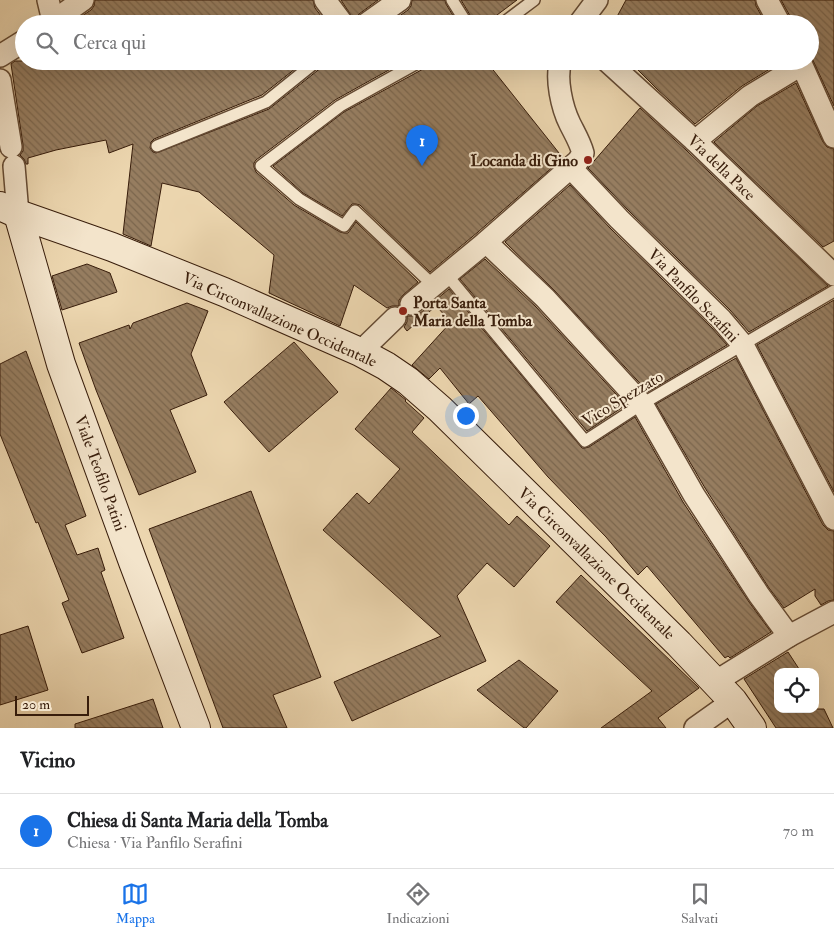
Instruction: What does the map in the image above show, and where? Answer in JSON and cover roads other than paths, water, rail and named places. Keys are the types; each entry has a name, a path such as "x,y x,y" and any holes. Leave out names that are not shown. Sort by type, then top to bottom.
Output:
{"main road":[{"name":"Via Circonvallazione Occidentale","path":"9,210 112,247 224,292 360,352 408,381 440,409 679,644 724,691 752,728"},
{"name":"Viale Teofilo Patini","path":"9,210 61,364 196,728"}],"street":[{"path":"48,0 50,15"},
{"path":"62,15 83,0"},
{"path":"325,0 336,15"},
{"path":"379,15 400,0"},
{"path":"586,15 597,0"},
{"path":"767,0 775,15"},
{"path":"0,56 15,47"},
{"path":"360,352 403,311 575,164 583,153 581,143 569,123 562,102 559,70"},
{"name":"Via della Pace","path":"617,70 695,141 834,275"},
{"path":"695,141 750,96 789,70"},
{"path":"803,70 834,137"},
{"path":"0,80 13,157 9,210"},
{"name":"Via Panfilo Serafini","path":"575,164 619,218 721,319 743,345 834,519"},
{"path":"486,242 545,298 642,404 694,495 759,595 789,636"},
{"path":"695,728 724,691 789,636 834,612"}],"lane":[{"path":"452,0 462,15"},
{"path":"514,15 534,0"},
{"path":"157,146 266,102 306,70"},
{"path":"405,70 340,106 261,166 299,199 344,226 355,211 392,245 440,280"},
{"name":"Vico Spezzato","path":"440,280 585,440 642,404 834,291"}],"place":[{"name":"Locanda di Gino","path":"588,160"},
{"name":"Chiesa di Santa Maria della Tomba","path":"422,166"},
{"name":"Porta Santa Maria della Tomba","path":"403,311"}]}
